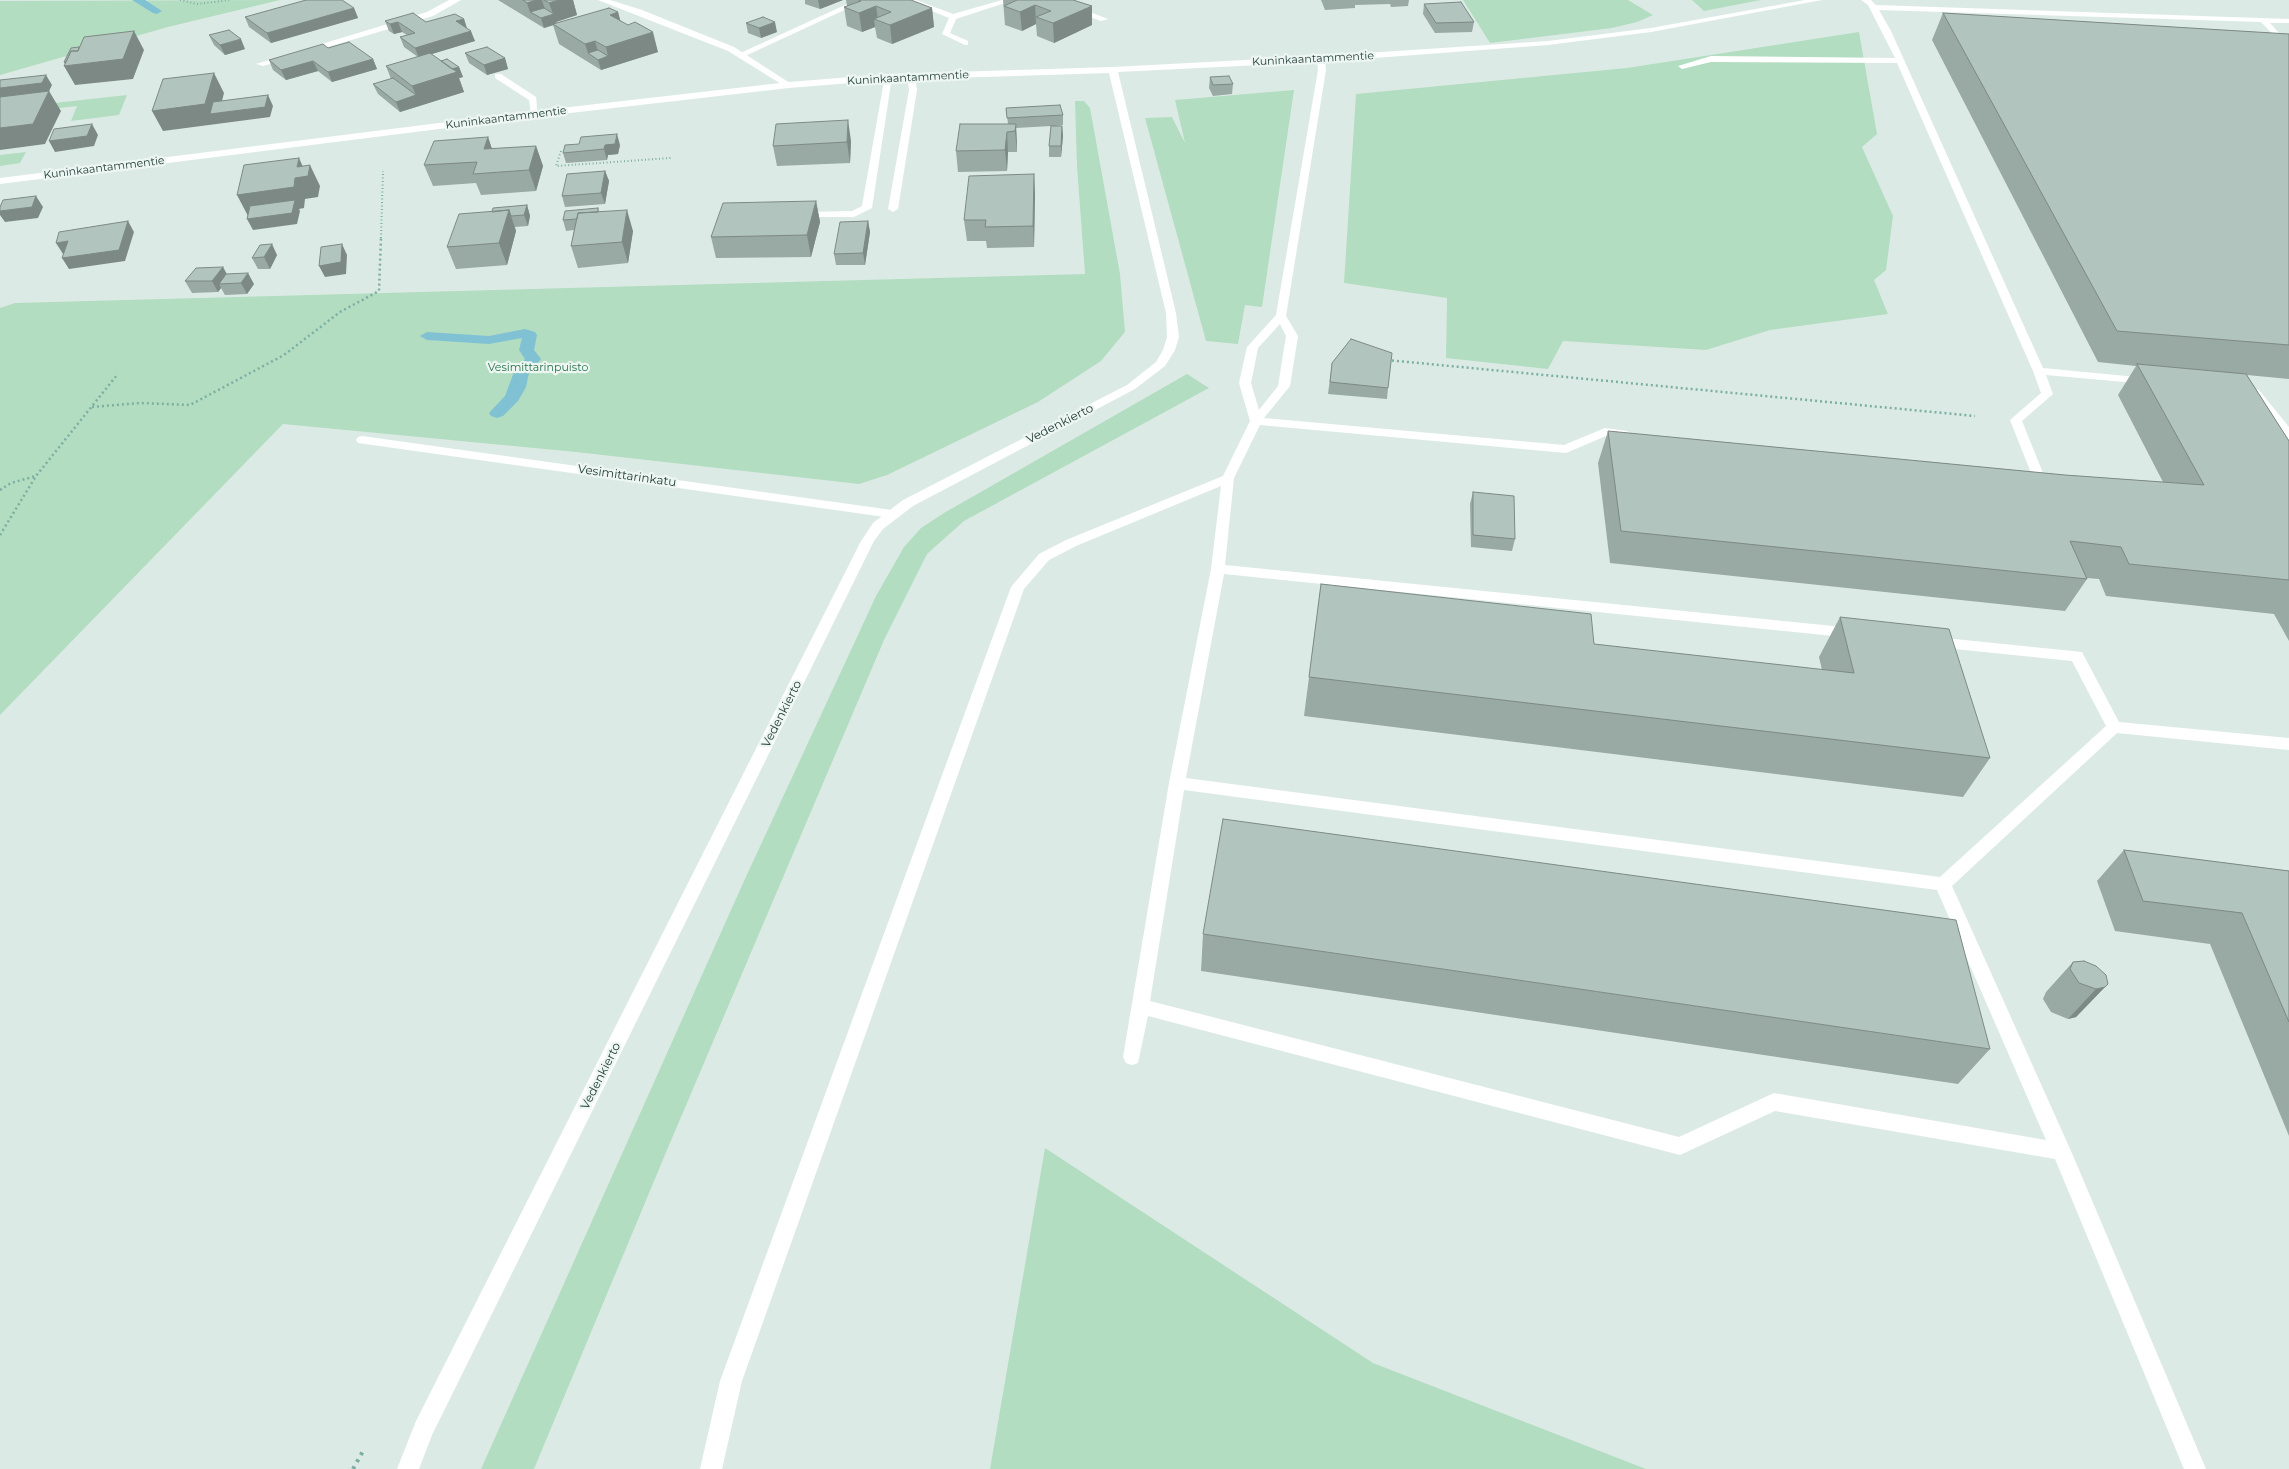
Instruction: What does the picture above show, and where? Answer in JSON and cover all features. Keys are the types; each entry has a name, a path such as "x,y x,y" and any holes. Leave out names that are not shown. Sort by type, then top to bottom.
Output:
{"street":[{"path":"260,64 430,14 457,0"},
{"path":"602,0 639,12 731,49 789,85"},
{"path":"740,55 862,0"},
{"path":"909,0 953,17 1010,0"},
{"path":"1051,0 1104,19"},
{"name":"Kuninkaantammentie","path":"0,181 535,114 789,85 888,77 1113,70 1321,59 1566,41 1651,30 1818,0"},
{"path":"1865,0 1874,7 1900,61 2039,371 2047,394 2016,420 2038,478 2009,475"},
{"path":"1874,7 2289,21"},
{"path":"953,17 946,34 966,42"},
{"path":"2151,17 2157,25"},
{"path":"2262,20 2289,49"},
{"path":"1256,421 1245,383 1253,347 1280,316 1322,70 1321,59"},
{"path":"1682,66 1711,59 1900,61"},
{"name":"Vedenkierto","path":"408,1469 428,1421 878,526 908,503 1131,388 1161,364 1169,350 1173,337 1171,313 1113,70"},
{"path":"498,76 533,99 535,114"},
{"path":"893,209 913,90 911,76"},
{"path":"807,215 854,214 867,208 888,77"},
{"path":"1132,1057 1177,783 1218,569 1228,478 1256,421 1284,386 1292,336 1280,316"},
{"path":"2039,371 2157,382"},
{"path":"2245,391 2255,392 2289,435"},
{"path":"1256,421 1566,449 1605,432 1644,436"},
{"name":"Vesimittarinkatu","path":"362,440 892,514"},
{"path":"711,1469 731,1381 1018,587 1044,557 1071,542 1228,478"},
{"path":"1218,569 1870,635"},
{"path":"1919,640 2077,656 2114,727"},
{"path":"1943,884 2114,727 2289,744"},
{"path":"1177,783 1943,884"},
{"path":"1943,884 2061,1151 2195,1469"},
{"path":"1140,1006 1680,1146 1774,1102 2061,1151"}],"path":[{"path":"180,0 197,4 230,0"},
{"path":"92,407 140,403 190,405 284,355 340,312 379,291 385,133"},
{"path":"561,149 556,166 671,158"},
{"path":"1378,359 2016,420"},
{"path":"0,536 36,476 117,376"},
{"path":"0,490 11,483 36,476"}],"green space":[{"path":"280,0 168,27 0,75 0,1"},
{"path":"1463,0 1628,0 1653,15 1637,22 1612,28 1490,43"},
{"path":"1692,0 1761,0 1704,11"},
{"path":"1859,32 1877,134 1862,147 1893,216 1886,270 1874,280 1888,314 1770,330 1706,350 1563,341 1548,369 1446,358 1447,298 1344,283 1356,94 1627,68"},
{"path":"1294,90 1262,307 1245,305 1238,344 1206,341 1145,118 1172,117 1185,143 1175,100"},
{"path":"127,95 119,115 71,121 77,106 0,115 0,109"},
{"name":"Vesimittarinpuisto","path":"1075,101 1084,101 1090,108 1120,274 1125,332 1101,361 1038,402 887,475 859,484 576,452 283,424 0,715 0,308 15,303 1085,274 1077,166"},
{"path":"26,152 20,163 0,166 0,155"},
{"path":"1187,374 1209,388 964,521 927,554 884,640 667,1150 534,1469 481,1469 744,881 876,596 904,547 921,528 944,513"},
{"path":"1045,1148 1373,1363 1646,1469 990,1469"}],"building":[{"path":"306,0 342,0 354,8 267,33 245,17"},
{"path":"523,0 536,0 527,3"},
{"path":"544,0 559,0 549,3"},
{"path":"859,0 911,0 932,8 890,25 874,19 891,12 876,6 859,13 844,7 861,1"},
{"path":"1017,0 1073,0 1092,6 1053,23 1036,17 1051,11 1035,5 1020,12 1004,6"},
{"path":"1461,2 1474,22 1436,23 1424,4"},
{"path":"544,8 554,14 541,18 530,12"},
{"path":"609,8 618,12 610,15 628,25 635,22 653,32 606,47 595,41 585,44 553,24"},
{"path":"413,13 426,22 455,14 464,19 456,21 471,31 415,48 400,37 415,33 398,22 390,24 385,21"},
{"path":"1943,13 2289,34 2289,345 2117,331"},
{"path":"763,17 775,22 759,28 746,23"},
{"path":"229,30 241,39 220,45 209,35"},
{"path":"134,31 123,59 64,66 71,51 78,51 84,37"},
{"path":"349,42 373,59 328,72 313,61 281,70 269,60 323,44 328,48"},
{"path":"79,47 78,51 71,51 66,62 64,62 71,48"},
{"path":"487,47 505,58 484,65 465,53"},
{"path":"598,50 608,56 598,60 588,53"},
{"path":"430,53 457,72 412,86 386,66"},
{"path":"447,59 459,67 452,69 441,61"},
{"path":"214,73 205,104 152,111 163,79"},
{"path":"46,75 42,83 0,88 0,80"},
{"path":"1229,76 1233,84 1213,85 1210,77"},
{"path":"393,78 416,95 396,102 373,84"},
{"path":"49,91 33,124 0,128 0,97"},
{"path":"268,95 265,107 210,114 213,102"},
{"path":"1060,105 1063,115 1007,118 1006,108"},
{"path":"848,120 847,142 773,146 776,124"},
{"path":"92,124 87,136 49,141 54,129"},
{"path":"960,124 1016,124 1015,131 1007,132 1005,150 956,151"},
{"path":"1051,126 1062,126 1061,146 1049,146"},
{"path":"617,134 615,144 605,145 604,149 563,153 565,145 579,144 581,137"},
{"path":"488,137 484,149 536,146 529,170 473,174 477,162 424,165 434,141"},
{"path":"299,158 297,167 310,165 308,176 295,178 294,187 237,195 244,165"},
{"path":"605,171 601,193 562,196 567,174"},
{"path":"1034,174 1033,226 985,227 986,220 964,220 969,176"},
{"path":"36,196 32,207 0,211 3,200"},
{"path":"295,200 292,213 247,219 250,206"},
{"path":"816,201 807,235 711,237 723,203"},
{"path":"527,205 524,215 511,216 509,210 492,212 493,208"},
{"path":"598,208 598,212 578,213 577,219 563,220 565,211"},
{"path":"509,210 499,243 447,247 459,214"},
{"path":"627,210 622,242 571,246 578,213"},
{"path":"128,221 119,250 62,258 68,241 56,243 59,232"},
{"path":"868,221 863,253 834,254 840,222"},
{"path":"272,244 264,257 252,258 260,245"},
{"path":"342,244 341,262 319,266 321,247"},
{"path":"223,267 212,281 185,281 196,268"},
{"path":"248,273 241,283 219,284 226,274"},
{"path":"1351,339 1392,353 1388,388 1330,382 1332,363"},
{"path":"2137,364 2246,374 2289,441 2289,580 2129,564 2121,547 2070,541 2087,579 1621,531 1608,431 2065,475 2204,485"},
{"path":"1473,492 1514,496 1515,539 1473,535"},
{"path":"1321,584 1591,614 1594,644 1854,673 1840,617 1949,629 1990,758 1309,677"},
{"path":"1223,819 1956,920 1990,1049 1203,934"},
{"path":"2124,850 2289,871 2289,1022 2242,913 2143,901"},
{"path":"2084,961 2096,966 2106,975 2108,984 2105,987 2096,989 2079,983 2070,969 2073,962"}],"waterway":[{"path":"137,0 157,11"},
{"path":"427,336 489,340 514,334 525,333 530,335 526,350 533,359 522,372 518,387 512,398 497,413"}]}
